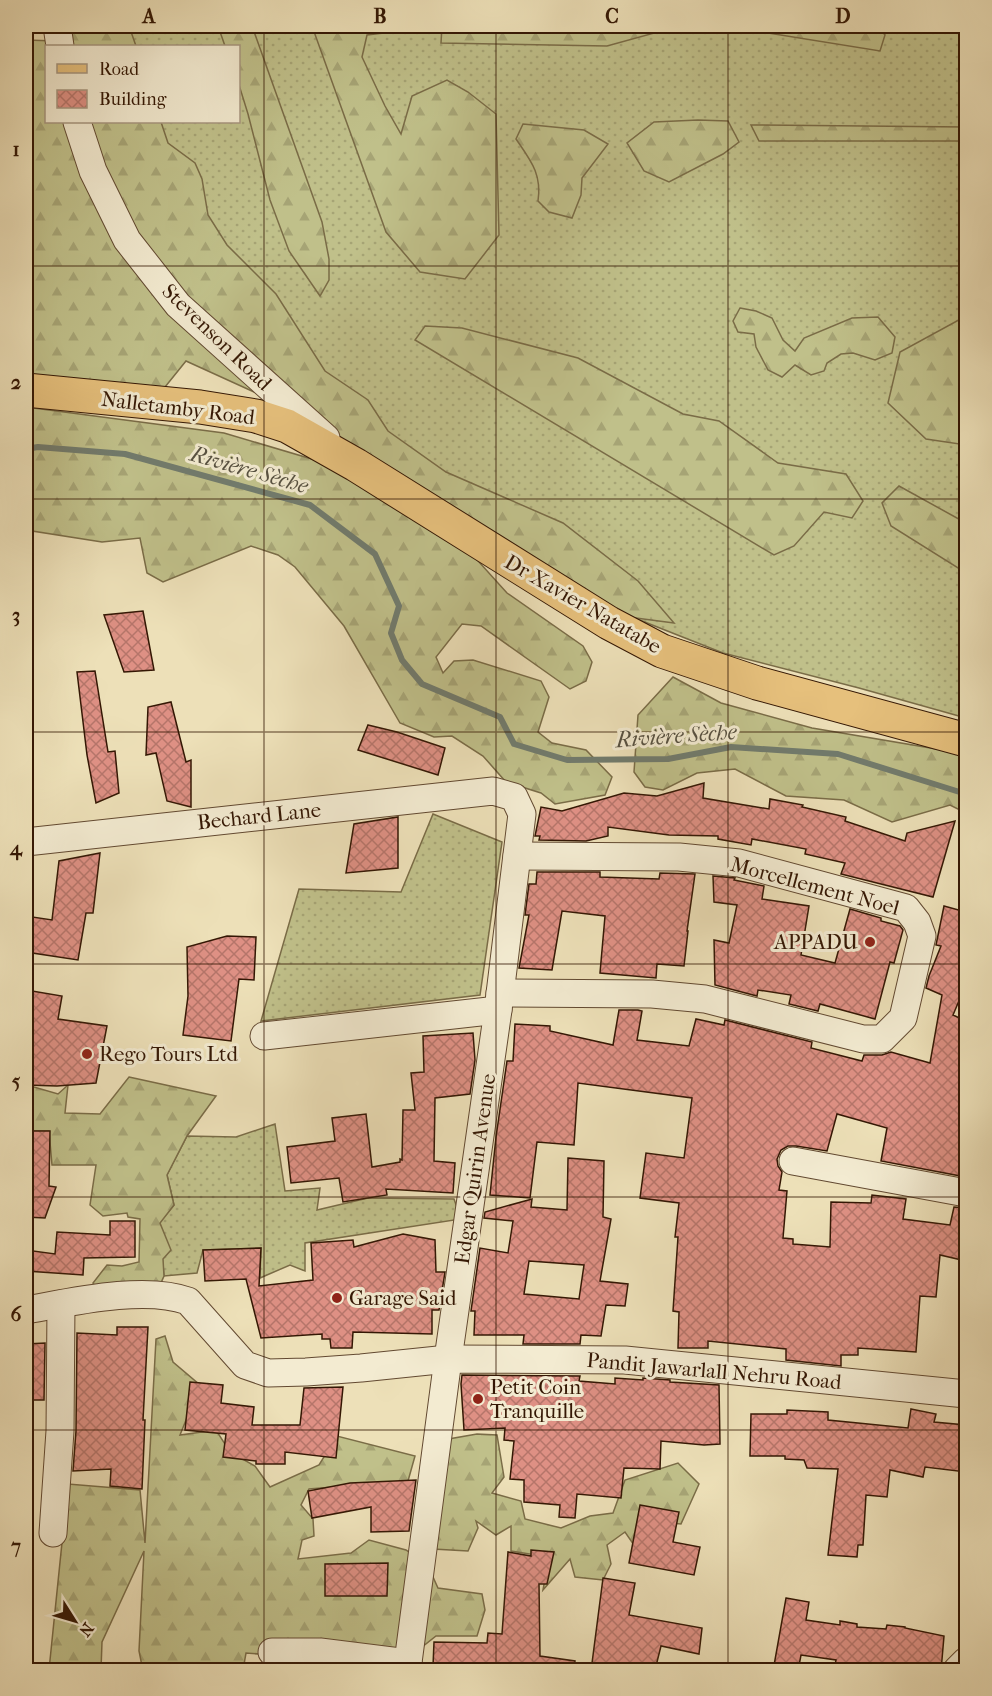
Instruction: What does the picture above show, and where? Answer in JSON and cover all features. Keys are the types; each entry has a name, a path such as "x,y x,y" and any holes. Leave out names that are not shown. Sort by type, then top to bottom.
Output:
{"main road":[{"name":"Nalletamby Road","path":"26,390 200,407 256,416 287,426 356,465"},
{"name":"Dr Xavier Natatabe","path":"356,465 609,623 662,651 766,686 966,740"}],"street":[{"path":"57,26 60,45"},
{"name":"Stevenson Road","path":"77,123 93,171 127,240 178,305 356,465"},
{"name":"Bechard Lane","path":"26,842 493,791"},
{"name":"Edgar Quirin Avenue","path":"407,1667 499,1001 522,814 514,797 493,791"},
{"name":"Morcellement Noel","path":"499,1001 652,994 705,999 863,1039 882,1039 903,1018 922,936 917,922 906,908 738,863 679,857 517,856"},
{"path":"264,1036 499,1001"},
{"path":"793,1161 966,1193"},
{"name":"Pandit Jawarlall Nehru Road","path":"26,1310 92,1299 148,1294 180,1298 188,1301 245,1365 268,1373 339,1370 448,1359 625,1360 966,1394"},
{"path":"53,1533 60,1431 62,1304"},
{"path":"272,1652 320,1652 407,1667"},
{"path":"957,1671 966,1661"}],"green space":[{"path":"58,26 129,26 136,45 45,45 45,123 161,123 168,143 195,163 202,179 208,215 227,245 276,294 325,371 368,400 388,431 446,472 563,523 638,581 674,623 613,615 307,416 186,361 161,392 26,382 26,40 56,41"},
{"path":"83,26 966,26 966,718 723,653 632,617 399,462 111,123 240,123 240,45 88,45"},
{"path":"218,26 252,26 322,222 329,259 329,280 320,296 289,251 270,200 240,88 240,45 225,45"},
{"path":"312,26 418,26 416,29 367,35 362,57 401,134 412,96 447,80 468,92 496,114 499,235 465,279 420,272 386,232"},
{"path":"442,26 658,26 658,32 607,46 441,43"},
{"path":"725,26 878,26 885,35 880,51"},
{"path":"728,121 739,142 723,154 669,182 644,171 627,143 654,122"},
{"path":"523,124 584,130 608,144 582,178 581,195 572,218 549,212 538,201 537,175 531,161 516,139"},
{"path":"751,125 966,127 966,141 759,141"},
{"path":"740,308 756,311 772,318 783,340 795,351 804,338 852,318 878,317 895,337 892,353 875,360 853,353 841,354 827,363 824,371 811,375 795,365 782,377 768,370 756,347 754,334 738,332 733,321"},
{"path":"966,316 966,445 926,439 888,403 900,352"},
{"path":"425,326 462,328 578,358 683,414 719,421 778,463 846,474 863,501 852,518 824,512 794,546 774,555 415,340"},
{"path":"26,407 224,433 332,465 470,552 507,593 583,646 592,662 586,681 570,689 481,626 462,624 436,657 443,673 454,661 473,660 541,681 549,697 538,732 552,743 586,750 612,777 605,795 555,804 541,793 506,782 483,756 452,736 434,737 400,723 344,626 295,567 278,555 251,546 163,582 147,573 140,538 102,542 26,530"},
{"path":"899,486 966,523 966,573 891,526 882,503"},
{"path":"673,677 721,703 812,728 966,754 966,813 950,805 892,822 844,800 786,796 735,769 697,773 663,790 645,787 634,772 638,715"},
{"path":"433,814 502,842 480,995 261,1021 299,889 401,892"},
{"path":"129,1077 216,1096 187,1136 167,1175 174,1205 160,1223 171,1250 163,1259 164,1276 156,1294 105,1303 93,1283 107,1265 122,1266 139,1262 140,1219 128,1217 127,1213 103,1216 90,1205 96,1165 52,1165 49,1131 26,1131 27,1085 58,1094 68,1085 65,1113 100,1114"},
{"path":"275,1124 285,1191 320,1188 317,1210 368,1198 454,1199 461,1219 305,1243 305,1271 290,1265 260,1278 261,1248 203,1250 197,1273 164,1276 159,1223 174,1205 167,1175 187,1136 236,1137"},
{"path":"165,1336 173,1362 200,1385 180,1435 216,1430 230,1452 255,1466 270,1487 319,1465 337,1436 415,1456 408,1481 309,1489 301,1505 313,1519 314,1536 302,1540 298,1559 351,1553 369,1540 406,1550 428,1566 438,1588 482,1594 485,1610 477,1636 436,1636 393,1670 323,1669 323,1659 246,1653 243,1670 192,1670 192,1667 169,1664 169,1669 142,1666 139,1651 144,1551 102,1642 101,1670 49,1670 68,1484 140,1490 145,1543 156,1339"},
{"path":"477,1434 497,1435 504,1477 492,1493 521,1501 525,1519 561,1528 590,1516 613,1513 625,1480 678,1463 699,1484 681,1524 649,1521 636,1548 625,1532 607,1545 611,1564 603,1580 575,1577 570,1559 543,1590 549,1557 511,1551 511,1526 496,1535 476,1521 478,1528 468,1551 433,1549 443,1440"}],"building":[{"path":"143,611 154,670 124,672 104,615"},
{"path":"95,671 108,752 115,751 119,793 96,803 87,755 77,672"},
{"path":"171,702 186,762 191,760 191,807 167,801 156,753 146,755 148,707"},
{"path":"368,725 445,748 438,775 358,750"},
{"path":"704,783 703,798 769,809 770,799 803,805 802,807 846,817 845,821 905,841 907,833 955,821 933,897 841,874 845,863 805,854 806,849 752,839 751,845 718,839 718,836 669,835 608,827 608,836 586,841 539,840 540,836 535,836 541,807 562,811 624,793 657,796"},
{"path":"398,817 398,868 346,873 354,824"},
{"path":"100,853 93,913 86,913 78,960 26,952 26,916 52,920 59,861"},
{"path":"537,872 600,872 600,877 659,879 660,873 695,874 684,966 657,964 656,978 600,973 605,916 562,911 552,970 519,968 529,915 525,915 529,884 536,884"},
{"path":"713,876 735,878 734,880 764,886 762,899 809,906 801,955 835,963 850,909 900,926 903,930 894,963 890,962 875,1019 820,1004 818,1011 789,1004 791,995 758,990 757,996 715,985 714,940 729,943 737,905 714,902"},
{"path":"944,906 966,912 966,984 953,1015 966,1021 964,1144 966,1145 966,1177 881,1161 887,1128 837,1114 827,1151 788,1146 781,1150 777,1159 782,1172 779,1190 787,1191 783,1238 793,1239 793,1244 830,1247 831,1202 871,1203 872,1195 906,1199 903,1219 950,1225 954,1207 966,1208 966,1261 940,1255 936,1297 920,1296 916,1352 858,1348 858,1355 841,1355 841,1366 786,1360 786,1349 708,1341 708,1348 678,1348 679,1312 673,1311 678,1237 675,1237 679,1203 640,1198 646,1153 684,1158 692,1098 578,1083 574,1145 537,1142 530,1198 490,1195 507,1061 513,1061 515,1024 550,1026 550,1031 613,1045 619,1010 638,1010 642,1011 637,1040 689,1046 696,1019 724,1025 725,1020 812,1042 811,1048 862,1061 864,1055 882,1055 891,1052 930,1063 942,995 926,988 941,946 936,945"},
{"path":"227,936 256,937 254,980 239,979 231,1041 183,1035 188,996 187,947"},
{"path":"26,990 62,996 58,1019 107,1026 96,1083 57,1086 27,1085"},
{"path":"473,1033 475,1060 470,1094 435,1098 434,1161 455,1163 453,1193 386,1189 387,1195 343,1202 339,1178 291,1183 287,1147 335,1141 332,1118 366,1114 372,1167 400,1162 400,1159 402,1160 403,1110 415,1110 411,1073 424,1072 423,1036"},
{"path":"26,1131 50,1131 49,1186 56,1187 45,1218 26,1217"},
{"path":"568,1158 604,1161 603,1217 611,1219 600,1281 628,1284 625,1306 606,1305 601,1336 581,1335 580,1344 523,1344 524,1335 474,1335 475,1311 471,1311 480,1248 508,1253 513,1221 484,1218 485,1212 532,1199 531,1207 567,1210","holes":["529,1261 584,1265 579,1299 524,1294"]},
{"path":"110,1221 135,1221 135,1257 84,1258 83,1275 26,1271 26,1250 55,1254 57,1232 110,1235"},
{"path":"403,1234 435,1240 436,1272 445,1272 439,1310 432,1310 432,1334 353,1332 352,1348 331,1348 330,1339 322,1339 322,1334 261,1338 246,1279 205,1281 203,1250 261,1248 259,1286 313,1280 311,1243 353,1240 354,1247"},
{"path":"117,1327 148,1327 142,1489 110,1486 111,1469 73,1471 76,1431 77,1333 117,1335"},
{"path":"45,1343 44,1400 26,1400 26,1344"},
{"path":"462,1375 580,1376 579,1381 615,1384 615,1378 643,1380 643,1378 719,1385 720,1444 704,1445 661,1441 660,1469 624,1468 621,1498 577,1494 575,1518 559,1517 560,1505 524,1502 524,1480 510,1479 514,1441 504,1440 505,1428 464,1430"},
{"path":"190,1382 223,1385 221,1403 254,1407 252,1425 300,1425 304,1388 343,1387 336,1458 285,1452 285,1464 256,1464 256,1461 223,1457 226,1434 185,1430"},
{"path":"911,1409 936,1414 934,1422 966,1425 966,1472 925,1467 923,1477 890,1470 887,1497 866,1495 863,1545 858,1545 857,1557 828,1555 838,1469 807,1468 804,1460 785,1459 785,1456 750,1456 751,1414 787,1414 787,1410 828,1412 828,1420 908,1428"},
{"path":"416,1480 409,1531 371,1532 371,1507 312,1518 308,1491 350,1483"},
{"path":"640,1505 679,1512 673,1542 700,1547 694,1575 629,1563"},
{"path":"531,1550 554,1552 547,1584 539,1584 540,1656 575,1661 574,1671 523,1671 464,1665 464,1671 442,1671 442,1666 433,1666 434,1642 487,1643 488,1633 502,1634 508,1552 531,1556"},
{"path":"388,1563 387,1596 325,1596 325,1564"},
{"path":"603,1578 635,1583 629,1615 702,1628 699,1654 661,1646 655,1670 621,1666 620,1671 591,1671"},
{"path":"786,1598 809,1602 806,1620 840,1625 840,1621 857,1624 857,1627 886,1629 887,1625 905,1627 944,1636 941,1671 879,1671 835,1665 836,1660 801,1655 798,1671 773,1671"}],"waterway":[{"name":"Rivière Sèche","path":"26,449 38,447 125,454 310,505 375,554 399,606 391,633 402,660 422,684 500,717 514,744 567,760 668,759 731,747 838,754 966,794"}],"place":[{"name":"APPADU","path":"870,942"},
{"name":"Rego Tours Ltd","path":"87,1054"},
{"name":"Garage Said","path":"337,1298"},
{"name":"Petit Coin Tranquille","path":"478,1399"}]}
